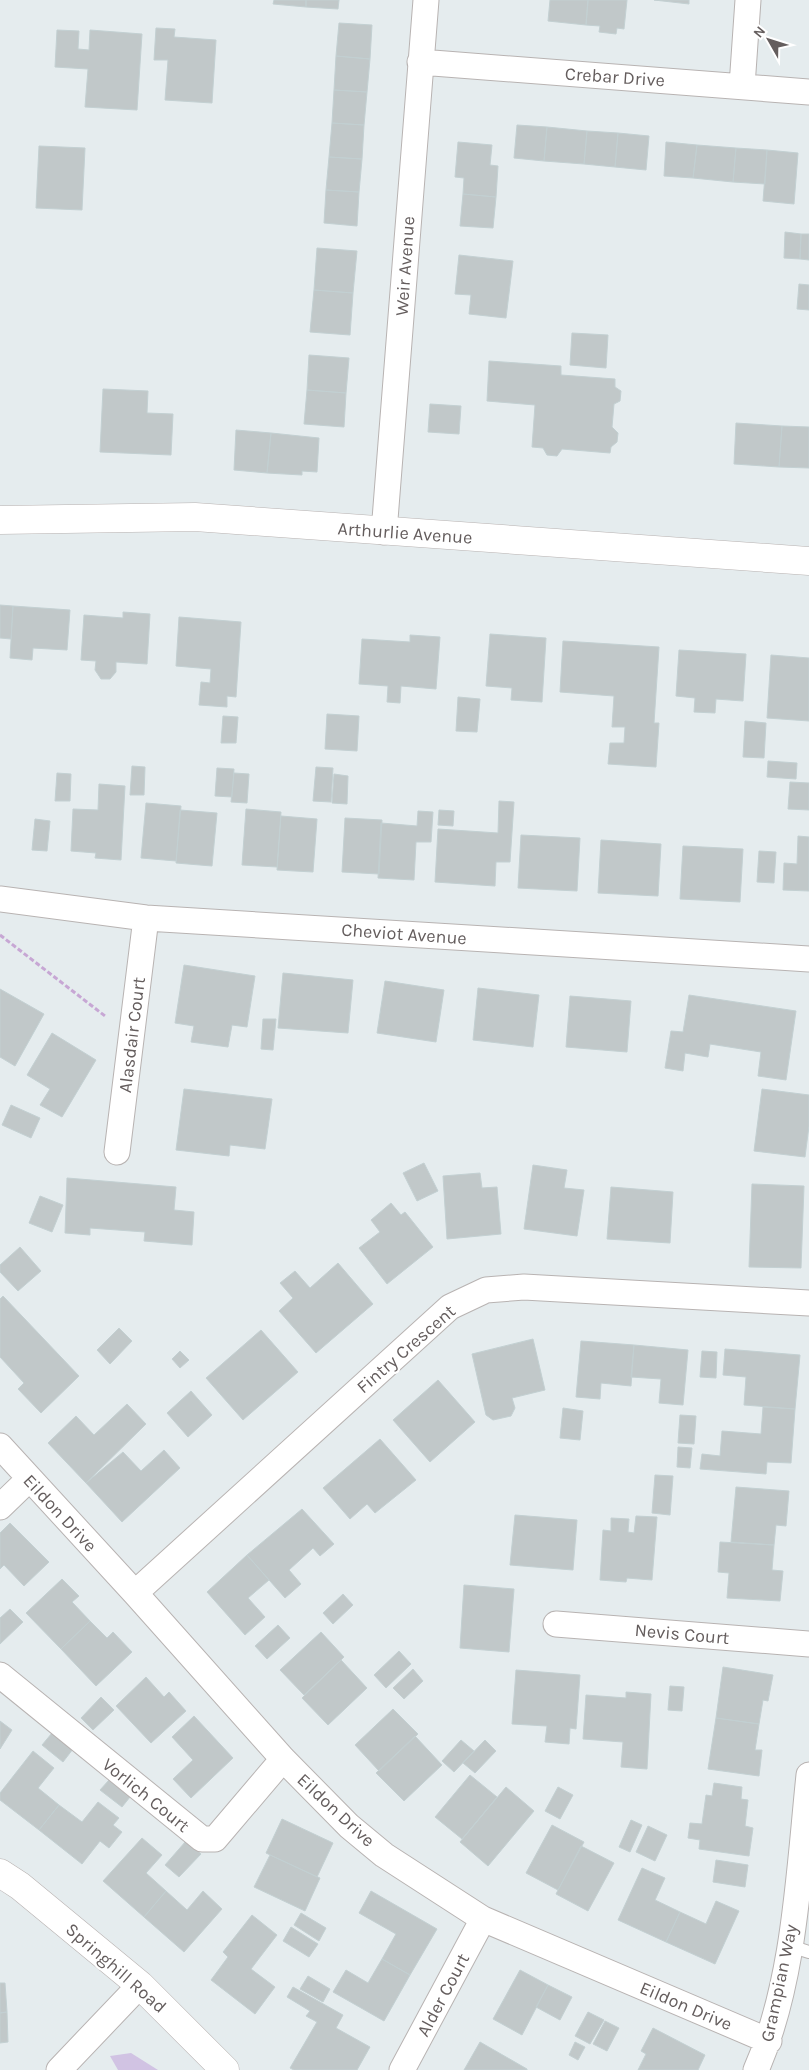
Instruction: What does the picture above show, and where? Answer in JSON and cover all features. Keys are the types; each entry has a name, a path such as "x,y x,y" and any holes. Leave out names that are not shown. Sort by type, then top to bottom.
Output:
{"street":[{"name":"Weir Avenue","path":"384,532 426,0"},
{"path":"742,86 748,0"},
{"name":"Crebar Drive","path":"420,62 809,92"},
{"name":"Arthurlie Avenue","path":"0,520 195,517 809,561"},
{"name":"Cheviot Avenue","path":"0,899 146,918 809,959"},
{"name":"Alasdair Court","path":"117,1152 146,918"},
{"name":"Fintry Crescent","path":"135,1593 450,1307 486,1290 524,1287 809,1304"},
{"name":"Eildon Drive","path":"0,1446 135,1593 283,1759 349,1826 384,1855 483,1919 769,2041"},
{"path":"0,1507 29,1479"},
{"name":"Nevis Court","path":"556,1624 809,1644"},
{"name":"Vorlich Court","path":"0,1675 202,1839 214,1839 283,1759"},
{"name":"Grampian Way","path":"756,2070 769,2041 800,1949 809,1775"},
{"name":"Springhill Road","path":"0,1873 20,1886 140,1985 225,2070"},
{"name":"Alder Court","path":"402,2070 483,1919"},
{"path":"59,2070 140,1985"}],"path":[{"path":"0,935 114,1024 133,1025"}],"shaded area":[{"path":"131,2053 158,2070 118,2070 110,2056"}],"building":[{"path":"274,0 306,0 306,7 273,4"},
{"path":"306,0 339,0 338,9 306,7"},
{"path":"550,0 588,0 586,25 548,21"},
{"path":"588,0 627,0 624,29 617,28 616,34 599,32 600,26 586,25"},
{"path":"654,0 689,0 689,4"},
{"path":"339,23 372,25 370,59 336,56"},
{"path":"156,28 175,29 174,37 216,40 212,103 165,100 168,60 154,60"},
{"path":"57,30 79,31 78,49 89,50 90,30 142,34 137,110 85,107 88,69 55,67"},
{"path":"336,56 370,59 367,92 334,90"},
{"path":"334,90 367,92 364,125 332,123"},
{"path":"332,123 364,125 362,159 329,157"},
{"path":"517,125 547,127 544,161 514,158"},
{"path":"547,127 587,131 584,164 544,161"},
{"path":"587,131 618,133 615,167 584,164"},
{"path":"618,133 649,136 646,170 615,167"},
{"path":"458,142 492,145 490,165 498,166 496,197 463,194 464,178 455,177"},
{"path":"666,142 697,145 693,178 664,176"},
{"path":"697,145 736,148 733,182 693,178"},
{"path":"39,146 85,148 82,210 36,208"},
{"path":"736,148 767,150 765,184 733,182"},
{"path":"767,150 798,153 794,204 763,201"},
{"path":"329,157 362,159 359,192 326,190"},
{"path":"326,190 359,192 357,226 324,223"},
{"path":"463,194 496,197 493,228 460,226"},
{"path":"785,232 801,234 800,259 784,258"},
{"path":"801,234 809,234 809,260 800,259"},
{"path":"317,248 357,251 353,293 314,290"},
{"path":"459,255 513,261 506,318 469,314 471,295 455,294"},
{"path":"799,284 809,285 809,310 797,309"},
{"path":"314,290 353,293 350,335 310,332"},
{"path":"572,333 608,335 606,368 570,365"},
{"path":"309,355 349,358 346,393 307,390"},
{"path":"489,361 561,366 561,375 615,379 615,387 621,391 620,401 614,404 612,427 618,433 617,442 611,447 610,453 562,449 557,456 547,455 543,448 532,447 535,405 487,401"},
{"path":"103,389 148,391 147,413 173,414 171,455 100,452"},
{"path":"307,390 346,393 344,427 304,424"},
{"path":"430,404 461,406 459,434 428,432"},
{"path":"736,423 782,426 779,467 734,464"},
{"path":"782,426 809,427 809,468 779,467"},
{"path":"236,430 271,433 267,473 234,470"},
{"path":"271,433 319,438 317,472 302,471 302,475 267,473"},
{"path":"0,605 13,606 11,639 0,638"},
{"path":"13,606 70,610 67,650 33,648 32,660 10,658"},
{"path":"123,612 150,614 147,664 116,662 116,672 110,679 101,679 95,670 96,661 81,660 84,615 123,618"},
{"path":"179,617 241,622 236,697 227,696 227,707 199,705 201,682 210,683 211,669 176,666"},
{"path":"490,634 546,638 542,702 511,700 512,688 486,686"},
{"path":"410,635 440,637 436,689 401,686 400,703 387,702 388,686 359,684 362,639 410,642"},
{"path":"563,641 659,647 654,723 659,723 656,767 608,764 610,743 624,743 625,727 612,727 614,696 560,692"},
{"path":"679,650 746,654 743,701 716,699 715,713 694,712 695,698 676,696"},
{"path":"771,655 809,658 809,721 767,718"},
{"path":"458,697 480,699 477,732 456,731"},
{"path":"327,714 359,716 357,751 325,749"},
{"path":"223,716 238,717 236,743 221,743"},
{"path":"745,721 766,723 764,758 743,757"},
{"path":"768,761 797,763 796,779 767,777"},
{"path":"132,766 145,767 144,795 130,795"},
{"path":"316,767 333,768 331,802 313,801"},
{"path":"217,768 234,769 232,797 215,796"},
{"path":"57,773 71,774 70,801 55,801"},
{"path":"234,773 249,774 247,803 231,802"},
{"path":"334,774 348,776 347,804 332,803"},
{"path":"790,782 809,783 809,810 788,809"},
{"path":"99,784 125,786 121,860 95,858 96,853 71,851 73,809 98,810"},
{"path":"499,801 514,802 510,862 496,862 495,886 435,882 438,829 498,833"},
{"path":"146,803 181,806 176,861 141,858"},
{"path":"246,809 281,812 277,867 242,865"},
{"path":"180,810 217,813 212,866 176,863"},
{"path":"439,810 454,811 453,826 438,825"},
{"path":"418,811 433,812 431,842 416,842 414,880 378,878 381,823 417,826"},
{"path":"281,816 317,819 313,872 277,870"},
{"path":"345,818 382,820 379,874 342,872"},
{"path":"35,819 50,821 47,851 32,850"},
{"path":"521,835 580,838 577,891 518,888"},
{"path":"798,836 809,837 809,891 783,890 784,863 797,864"},
{"path":"601,840 661,844 658,896 598,893"},
{"path":"683,846 743,849 740,902 680,899"},
{"path":"759,851 776,852 774,883 757,882"},
{"path":"184,965 255,976 247,1027 232,1025 228,1047 191,1042 194,1026 175,1023"},
{"path":"283,973 353,980 348,1033 278,1028"},
{"path":"385,981 444,990 436,1042 377,1033"},
{"path":"478,988 539,995 533,1047 473,1040"},
{"path":"0,989 44,1014 15,1066 0,1057"},
{"path":"689,995 796,1011 786,1080 758,1076 761,1052 710,1044 708,1057 685,1053 683,1071 665,1068 671,1031 683,1032"},
{"path":"570,996 631,1001 627,1052 566,1047"},
{"path":"263,1019 276,1019 273,1050 261,1049"},
{"path":"52,1033 96,1060 62,1117 40,1105 50,1089 27,1075"},
{"path":"184,1089 272,1099 265,1149 230,1145 229,1156 176,1150"},
{"path":"762,1089 809,1095 809,1126 805,1157 754,1151"},
{"path":"11,1105 40,1118 31,1138 2,1125"},
{"path":"424,1163 438,1191 417,1201 403,1173"},
{"path":"533,1165 567,1170 564,1188 584,1190 577,1236 524,1229"},
{"path":"480,1173 482,1188 497,1187 501,1234 447,1239 443,1176"},
{"path":"67,1178 176,1187 174,1210 194,1212 192,1245 144,1241 145,1232 90,1228 90,1235 65,1233"},
{"path":"752,1184 804,1186 801,1268 749,1267"},
{"path":"611,1187 673,1192 670,1243 607,1239"},
{"path":"40,1196 63,1205 52,1232 29,1223"},
{"path":"391,1203 401,1215 405,1212 433,1247 387,1284 359,1248 380,1232 371,1220"},
{"path":"20,1247 41,1271 18,1291 0,1272 0,1265"},
{"path":"338,1263 373,1304 316,1353 279,1311 293,1298 280,1283 295,1271 310,1288"},
{"path":"3,1296 79,1376 41,1413 18,1389 24,1383 0,1357 0,1299"},
{"path":"119,1328 132,1341 110,1364 97,1350"},
{"path":"261,1330 298,1372 243,1420 206,1378"},
{"path":"533,1339 545,1390 512,1398 515,1408 511,1416 493,1420 486,1415 472,1354"},
{"path":"581,1341 634,1345 631,1386 601,1383 600,1399 576,1397"},
{"path":"634,1345 688,1350 683,1405 659,1403 661,1379 631,1377"},
{"path":"725,1349 800,1355 795,1409 744,1405 746,1377 723,1375"},
{"path":"180,1351 189,1360 180,1368 172,1359"},
{"path":"702,1351 717,1352 716,1378 700,1377"},
{"path":"438,1380 475,1422 430,1462 393,1420"},
{"path":"191,1391 212,1415 188,1437 167,1413"},
{"path":"127,1404 146,1424 86,1483 48,1443 76,1416 94,1435"},
{"path":"763,1407 795,1409 791,1463 767,1462 766,1474 700,1469 702,1454 720,1456 722,1431 761,1434"},
{"path":"563,1408 583,1411 580,1440 560,1438"},
{"path":"680,1415 696,1416 694,1444 678,1443"},
{"path":"380,1439 416,1480 375,1513 367,1504 350,1519 323,1488"},
{"path":"678,1447 692,1448 690,1468 677,1467"},
{"path":"164,1450 180,1468 122,1522 86,1483 123,1452 141,1471"},
{"path":"655,1475 673,1476 670,1515 652,1513"},
{"path":"736,1487 789,1491 786,1526 776,1525 774,1545 731,1542"},
{"path":"302,1509 334,1544 320,1556 313,1548 289,1570 301,1584 285,1598 247,1555"},
{"path":"515,1515 577,1520 573,1570 510,1565"},
{"path":"636,1516 657,1517 652,1580 627,1578 626,1582 600,1580 603,1530 611,1531 611,1518 629,1519 628,1532 634,1533"},
{"path":"10,1523 49,1562 24,1586 4,1565 0,1569 0,1533"},
{"path":"720,1542 774,1545 772,1570 783,1571 780,1601 727,1598 729,1573 718,1572"},
{"path":"247,1555 269,1580 248,1598 265,1617 245,1635 207,1592"},
{"path":"62,1579 79,1596 72,1602 90,1621 61,1649 26,1613"},
{"path":"464,1585 514,1589 509,1652 460,1648"},
{"path":"343,1594 353,1605 333,1624 323,1613"},
{"path":"10,1609 23,1622 0,1644 0,1618"},
{"path":"90,1621 107,1638 113,1632 132,1652 96,1686 61,1649"},
{"path":"278,1625 290,1638 267,1659 255,1646"},
{"path":"321,1632 344,1657 304,1695 280,1670"},
{"path":"399,1651 411,1664 386,1688 374,1675"},
{"path":"341,1660 367,1688 328,1725 302,1698"},
{"path":"723,1667 773,1675 768,1701 763,1700 759,1724 716,1718"},
{"path":"413,1669 423,1681 404,1699 393,1688"},
{"path":"516,1670 580,1675 576,1729 570,1728 569,1744 545,1742 547,1726 512,1724"},
{"path":"146,1677 164,1697 169,1692 186,1711 151,1743 116,1706"},
{"path":"670,1686 684,1687 682,1711 668,1710"},
{"path":"626,1692 651,1694 647,1769 621,1767 623,1742 583,1739 586,1695 626,1698"},
{"path":"101,1697 114,1710 93,1730 81,1718"},
{"path":"393,1709 418,1734 379,1771 355,1745"},
{"path":"194,1716 233,1758 191,1798 173,1779 193,1760 172,1737"},
{"path":"716,1718 759,1724 755,1750 762,1750 759,1776 708,1769"},
{"path":"0,1721 12,1730 0,1749"},
{"path":"52,1733 73,1749 63,1762 42,1745"},
{"path":"415,1736 442,1765 404,1801 376,1773"},
{"path":"461,1740 474,1751 454,1772 442,1761"},
{"path":"485,1740 496,1751 475,1773 463,1763"},
{"path":"33,1751 54,1768 38,1788 59,1805 39,1830 0,1800 0,1793"},
{"path":"470,1775 497,1797 462,1839 435,1817"},
{"path":"109,1780 130,1797 122,1807 100,1790"},
{"path":"714,1783 742,1787 741,1799 748,1800 745,1826 753,1828 749,1856 699,1849 700,1840 688,1838 690,1823 702,1824 706,1795 712,1796"},
{"path":"506,1787 534,1811 488,1866 460,1842"},
{"path":"558,1787 573,1795 560,1819 545,1811"},
{"path":"98,1802 119,1818 113,1825 122,1832 109,1848 100,1841 82,1864 39,1830 59,1805 82,1822"},
{"path":"282,1819 333,1843 317,1877 266,1853"},
{"path":"631,1820 642,1825 630,1852 619,1847"},
{"path":"552,1825 584,1842 558,1890 526,1873"},
{"path":"648,1826 667,1835 655,1861 636,1852"},
{"path":"142,1838 162,1855 146,1873 166,1891 144,1917 103,1881"},
{"path":"186,1841 201,1854 179,1877 165,1865"},
{"path":"581,1846 614,1863 588,1911 556,1894"},
{"path":"270,1855 320,1878 305,1911 254,1887"},
{"path":"716,1860 748,1865 745,1887 713,1882"},
{"path":"642,1868 665,1878 655,1900 680,1912 666,1942 618,1920"},
{"path":"166,1891 187,1910 203,1891 222,1909 184,1952 144,1917"},
{"path":"371,1891 437,1929 410,1975 382,1959 396,1934 359,1913"},
{"path":"716,1901 739,1911 715,1964 666,1942 680,1912 706,1924"},
{"path":"301,1913 326,1928 319,1941 294,1925"},
{"path":"252,1915 277,1935 251,1969 275,1987 255,2014 211,1980 228,1957 223,1952"},
{"path":"291,1927 318,1944 309,1957 283,1941"},
{"path":"382,1959 410,1975 384,2021 333,1992 346,1970 368,1983"},
{"path":"520,1970 548,1985 522,2035 493,2019"},
{"path":"308,1976 330,1989 323,2002 300,1989"},
{"path":"0,1983 5,1983 7,2012 0,2013"},
{"path":"548,1985 572,1997 560,2020 536,2007"},
{"path":"293,1987 343,2015 336,2028 370,2047 357,2070 294,2070 290,2068 317,2022 306,2016 310,2011 287,1997"},
{"path":"7,2012 8,2042 0,2043 0,2013"},
{"path":"588,2012 604,2020 590,2044 575,2036"},
{"path":"605,2021 619,2028 607,2051 593,2044"},
{"path":"653,2028 705,2055 698,2070 638,2070 646,2054 641,2051"},
{"path":"480,2042 527,2069 527,2070 464,2070"},
{"path":"575,2042 585,2047 578,2060 569,2055"}]}
